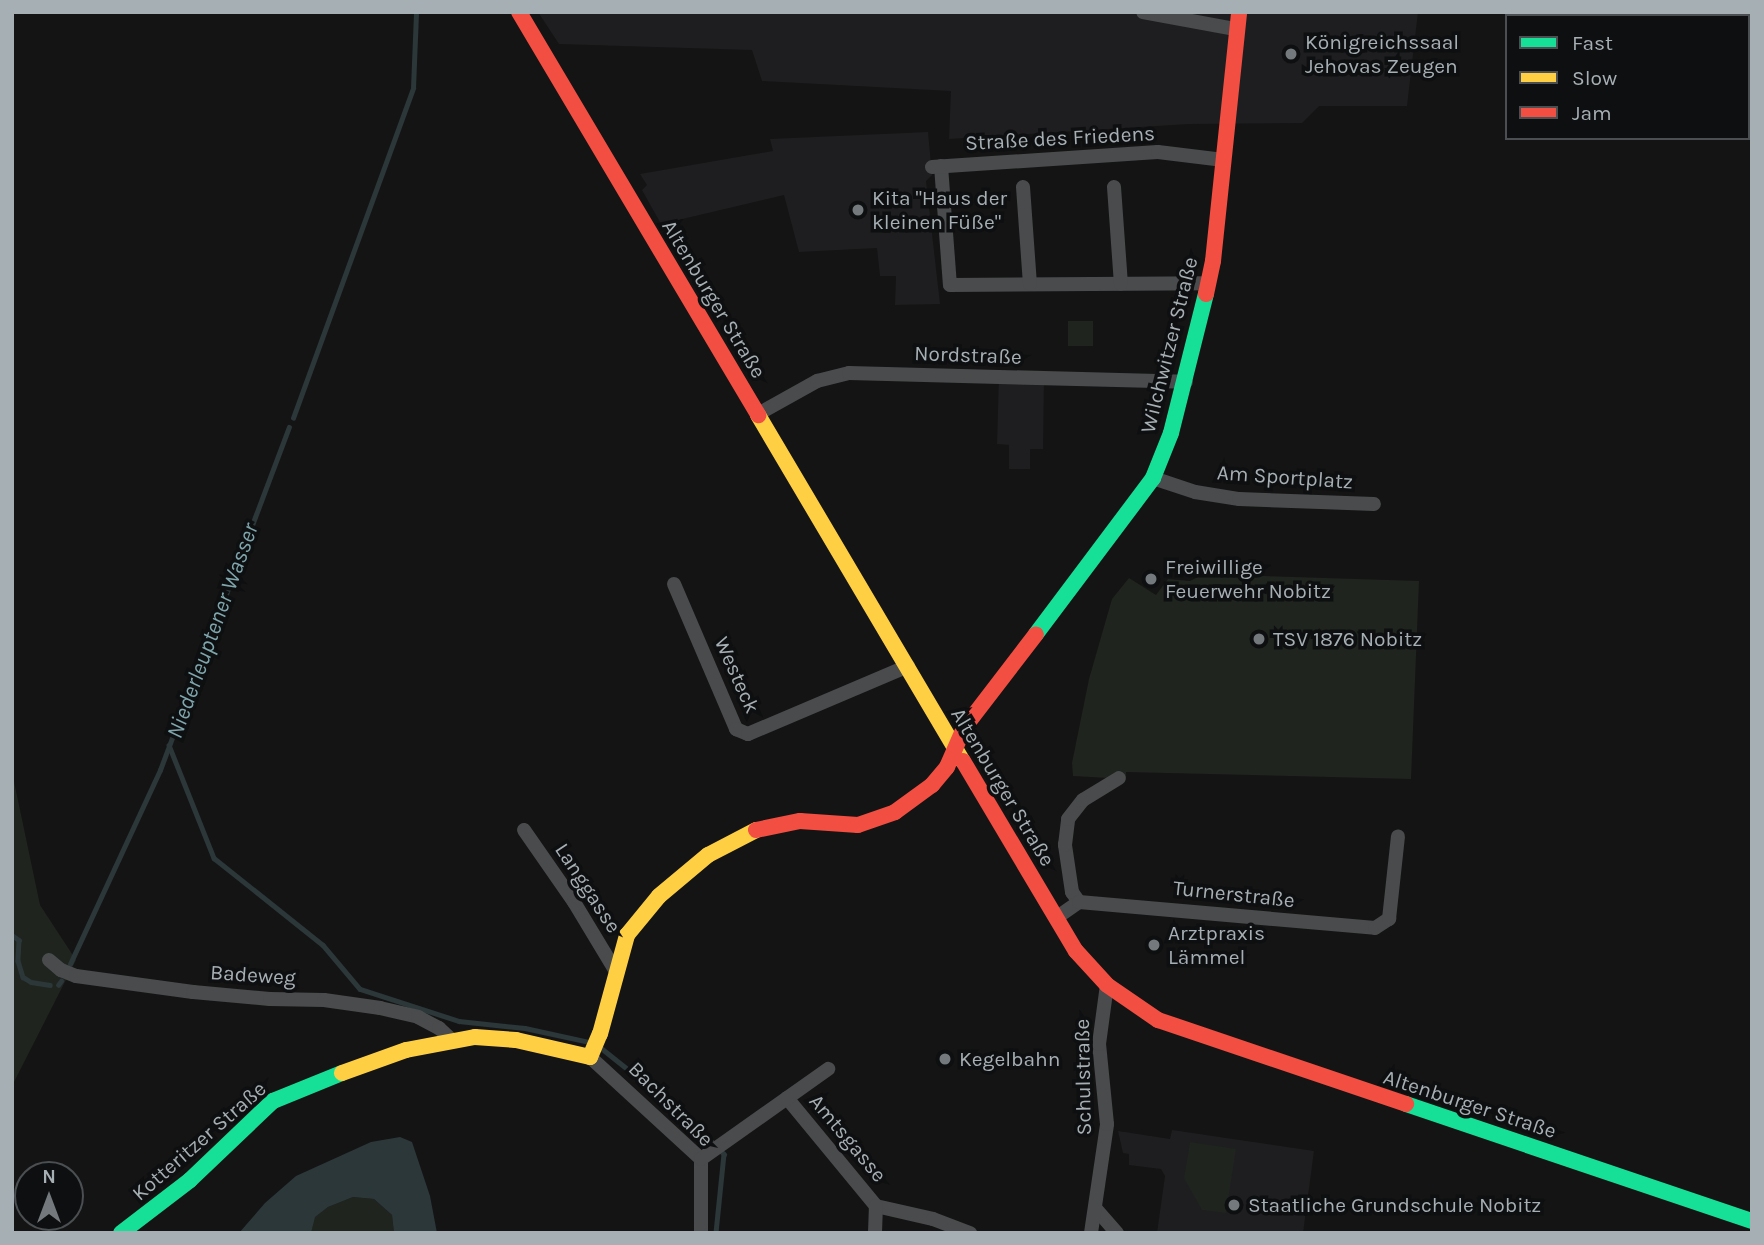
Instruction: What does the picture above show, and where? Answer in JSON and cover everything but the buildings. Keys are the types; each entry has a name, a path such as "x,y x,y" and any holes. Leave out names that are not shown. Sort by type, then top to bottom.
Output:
{"street":[{"name":"Altenburger Straße","path":"519,12 1056,918 1076,951 1107,985 1158,1020 1752,1221"},
{"path":"1143,12 1235,29"},
{"name":"Wilchwitzer Straße","path":"954,747 964,728 1089,569 1153,478 1186,383 1209,283 1224,160 1235,29 1239,12"},
{"name":"Straße des Friedens","path":"1209,283 950,285 936,167 1158,152 1224,160"},
{"path":"1023,187 1030,284"},
{"path":"1114,187 1121,284"},
{"name":"Nordstraße","path":"758,414 817,382 849,373 1186,383"},
{"name":"Am Sportplatz","path":"1153,478 1195,492 1239,499 1374,504"},
{"name":"Westeck","path":"674,584 736,729 747,734 908,666"},
{"name":"Langgasse","path":"594,1049 627,935 659,896 708,855 757,830 800,821 858,825 895,812 932,785 947,767 954,747"},
{"path":"1056,918 1079,902 1072,892 1065,845 1068,819 1083,800 1119,778"},
{"name":"Langgasse","path":"524,830 574,902 615,970"},
{"name":"Turnerstraße","path":"1079,902 1376,928 1389,919 1398,836"},
{"name":"Badeweg","path":"49,960 61,971 76,976 205,993 270,999 324,1000 380,1008 418,1017 439,1028 452,1040"},
{"name":"Schulstraße","path":"1091,1233 1107,1124 1099,1044 1107,985"},
{"name":"Kotteritzer Straße","path":"121,1233 190,1180 273,1101 406,1049 475,1037 594,1049"},
{"name":"Bachstraße","path":"594,1049 712,1152 701,1233"},
{"name":"Amtsgasse","path":"712,1152 828,1069"},
{"name":"Amtsgasse","path":"787,1098 876,1206"},
{"path":"875,1233 876,1206 933,1219 970,1233"},
{"path":"1096,1209 1117,1233"}],"shaded area":[{"path":"538,12 1418,12 1407,106 1319,106 1302,123 1189,124 949,139 951,91 762,81 752,50 559,44"},
{"path":"1693,12 1752,12 1752,65 1750,14"},
{"name":"Kita \"Haus der kleinen Füße\"","path":"928,132 932,175 926,181 940,304 895,305 896,276 880,276 877,248 799,252 784,195 661,224 642,190 647,185 640,174 773,151 770,139"},
{"path":"1068,321 1093,321 1093,346 1068,346"},
{"path":"999,377 1044,378 1043,449 1030,449 1030,469 1009,469 1009,445 997,444"},
{"name":"TSV 1876 Nobitz","path":"1204,574 1419,581 1411,779 1126,772 1126,779 1073,776 1072,763 1089,679 1112,599 1129,578 1156,595 1168,579 1190,581"},
{"path":"12,772 40,905 76,960 12,1086"},
{"name":"Staatliche Grundschule Nobitz","path":"1172,1130 1314,1151 1303,1233 1157,1233 1165,1176 1161,1169 1129,1165 1129,1154 1123,1153 1118,1131 1170,1139"},
{"path":"400,1137 412,1142 430,1196 437,1233 394,1233 392,1215 374,1199 353,1197 328,1207 315,1217 311,1233 239,1233 265,1203 296,1176 371,1142"},
{"path":"1190,1142 1236,1149 1226,1213 1202,1210 1184,1178"},
{"path":"353,1197 374,1199 392,1215 394,1233 311,1233 314,1217 328,1207"}],"waterway":[{"name":"Niederleuptener Wasser","path":"293,418 413,88 416,12"},
{"name":"Niederleuptener Wasser","path":"70,964 160,770 289,427"},
{"name":"Niederleuptener Wasser","path":"169,745 214,858 323,945 360,989 459,1021 525,1028 589,1042"},
{"path":"12,935 19,940 18,961 23,977 31,982 50,985"},
{"path":"58,985 61,981"},
{"name":"Niederleuptener Wasser","path":"600,1047 684,1114 724,1154 716,1233"}],"traffic: fast":[{"path":"1036,634 1153,478 1171,433 1206,294"},
{"path":"121,1233 190,1180 273,1101 342,1073"},
{"path":"1406,1104 1752,1221"}],"traffic: slow":[{"path":"758,415 963,761"},
{"path":"342,1073 406,1050 475,1037 516,1040 590,1057 600,1034 627,935 659,896 708,855 756,830"}],"traffic: jam":[{"path":"519,12 758,415"},
{"path":"1206,294 1213,261 1239,12"},
{"path":"756,830 800,821 858,825 895,812 932,785 947,767 964,728 1036,634"},
{"path":"963,761 1076,951 1107,985 1158,1020 1406,1104"}],"place":[{"name":"Königreichssaal Jehovas Zeugen","path":"1291,54"},
{"name":"Kita \"Haus der kleinen Füße\"","path":"858,210"},
{"name":"Freiwillige Feuerwehr Nobitz","path":"1151,579"},
{"name":"TSV 1876 Nobitz","path":"1259,639"},
{"name":"Arztpraxis Lämmel","path":"1154,945"},
{"name":"Kegelbahn","path":"945,1059"},
{"name":"Staatliche Grundschule Nobitz","path":"1234,1205"}]}
